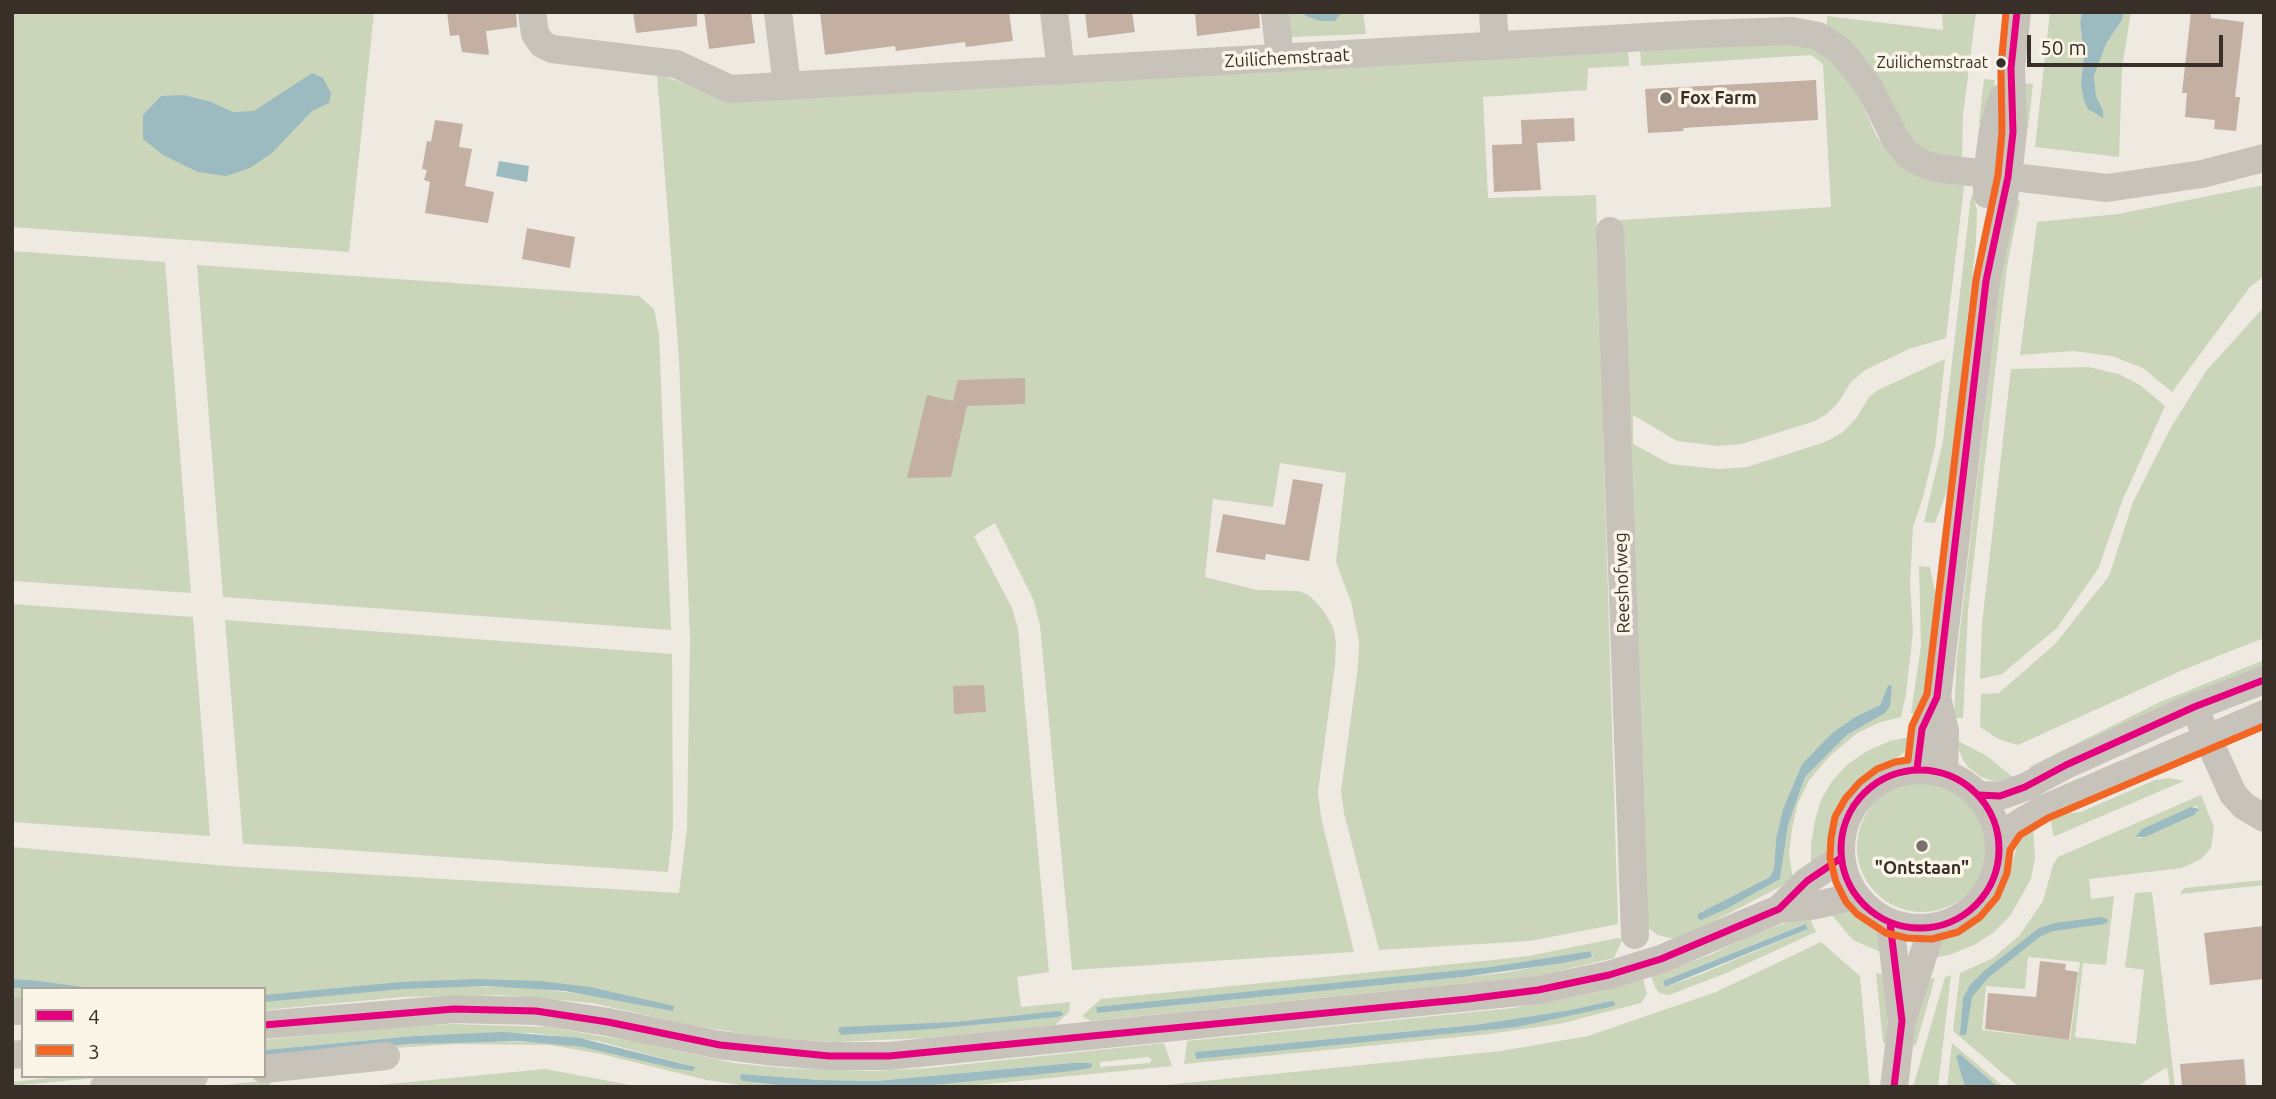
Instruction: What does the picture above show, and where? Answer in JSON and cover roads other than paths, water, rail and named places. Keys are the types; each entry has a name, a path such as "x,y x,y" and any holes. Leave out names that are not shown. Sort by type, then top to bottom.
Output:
{"street":[{"name":"Zuilichemstraat","path":"532,12 535,34 542,44 552,49 676,64 730,89 1792,31 1817,24 1853,63 1869,87 1896,140 1908,155 1936,168 2107,188 2202,174 2264,159"},
{"path":"778,12 788,86"},
{"path":"1054,12 1061,71"},
{"path":"1275,12 1280,58"},
{"path":"1493,12 1496,46"},
{"path":"1931,771 1922,729 1937,697 1998,176 2013,132 2011,68 2017,12"},
{"name":"Reeshofweg","path":"1610,231 1635,935"},
{"path":"1979,795 2000,796 2025,787 2066,765 2194,707 2264,680"},
{"path":"2194,707 2233,794 2244,806 2264,818"},
{"path":"2000,846 2013,827 2043,809 2264,714"},
{"path":"1931,771 1963,782 1979,795 1994,818 2000,846 1997,870 1988,891 1973,909 1954,922 1932,928 1908,928 1890,923 1865,907 1855,896 1846,878 1841,858 1841,839 1845,821 1866,790 1881,779 1898,772 1931,771"},
{"path":"1779,909 1807,881 1841,858"},
{"path":"266,1025 454,1009 536,1011 608,1022 720,1045 775,1052 829,1056 890,1056 1538,990 1609,975 1661,959 1779,909 1817,905 1855,896"},
{"path":"1890,923 1902,1021"},
{"path":"1894,1087 1902,1021 1932,928"},
{"path":"266,1069 386,1056"},
{"path":"104,1087 178,1078"}],"water":[{"path":"1302,12 1342,12 1335,21 1321,21"},
{"path":"2082,12 2124,12 2122,20 2106,44 2094,76 2096,96 2103,110 2103,118 2088,109 2084,101 2081,84 2084,54 2080,23"},
{"path":"312,73 323,78 331,93 329,103 312,111 272,153 250,168 226,176 198,172 163,155 143,139 143,115 161,96 184,95 211,102 233,112 254,111"},
{"path":"499,161 529,166 527,182 496,176"},
{"path":"1888,685 1892,686 1890,706 1885,713 1847,735 1805,777 1788,825 1780,879 1726,909 1698,919 1698,914 1770,877 1774,868 1776,839 1783,809 1802,764 1832,733 1855,717 1880,705"},
{"path":"2191,807 2200,809 2194,815 2145,837 2135,837 2142,829"},
{"path":"2100,917 2108,922 2053,931 2041,936 1989,977 1972,997 1966,1035 1960,1035 1963,998 1970,985 1984,971 2039,928"},
{"path":"1805,924 1808,929 1665,987 1663,981"},
{"path":"1591,951 1592,957 1563,963 1463,977 1097,1013 1096,1007 1490,967"},
{"path":"12,979 82,987 21,987 12,988"},
{"path":"477,979 540,981 590,987 674,1006 673,1011 565,991 487,986 402,989 266,1002 266,995 401,982"},
{"path":"1612,1001 1614,1006 1517,1027 1196,1059 1195,1052 1474,1025"},
{"path":"1058,1011 1063,1015 932,1029 841,1035 838,1030 840,1027 956,1022"},
{"path":"503,1032 580,1038 695,1067 693,1071 677,1069 583,1047 520,1041 410,1044 266,1057 266,1050 414,1036"},
{"path":"1960,1054 1998,1087 1965,1087 1956,1056"},
{"path":"1072,1063 1092,1065 1091,1068 1072,1071 915,1087 793,1087 743,1081 740,1078 741,1074 876,1081"}],"place":[{"name":"Zuilichemstraat","path":"2001,63"},
{"name":"Fox Farm","path":"1666,98"},
{"name":"\"Ontstaan\"","path":"1922,846"}]}
